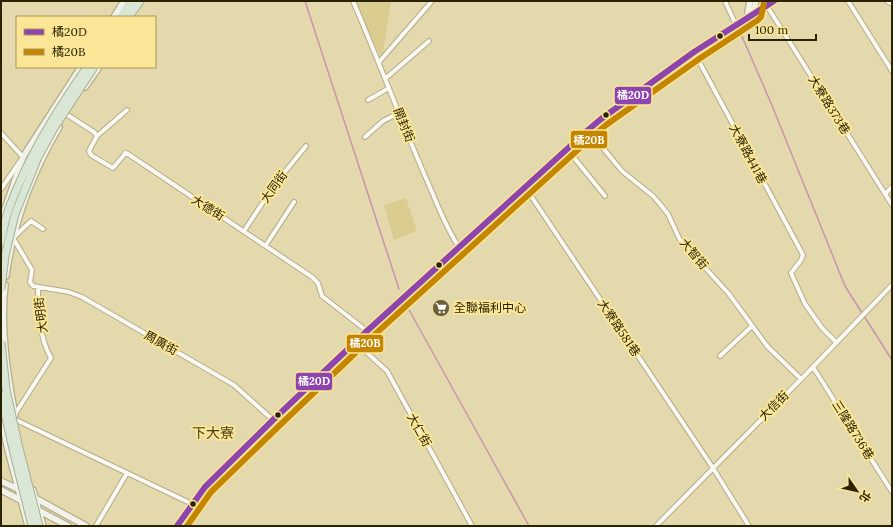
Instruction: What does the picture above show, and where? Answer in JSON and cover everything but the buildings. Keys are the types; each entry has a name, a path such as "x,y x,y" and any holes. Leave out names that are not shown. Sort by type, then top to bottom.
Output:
{"highway":[{"path":"122,16 132,1"},
{"path":"129,16 140,1"},
{"path":"1,241 8,212 32,155 64,100 86,68"},
{"path":"1,289 5,256 15,214 35,164 54,128 93,68"},
{"path":"1,342 6,389 18,444 39,526"},
{"path":"1,395 32,526"}],"street":[{"path":"115,16 124,1"},
{"path":"134,16 144,1"},
{"name":"開封街","path":"353,1 450,234 459,247"},
{"path":"379,62 432,1"},
{"path":"725,1 736,25"},
{"path":"747,18 750,1"},
{"path":"753,14 756,1"},
{"path":"177,526 205,487 273,420 355,342 588,130 694,52 774,1"},
{"path":"848,1 892,71"},
{"path":"887,1 892,4"},
{"name":"大寮路373巷","path":"767,6 892,205"},
{"path":"386,78 429,40"},
{"name":"大寮路441巷","path":"694,52 803,255 792,273 805,304 822,328 836,342"},
{"path":"1,189 80,68"},
{"path":"43,526 10,388 4,337 3,295 9,256 19,216 42,158 66,114 98,68"},
{"path":"368,100 389,88"},
{"path":"66,114 94,132 97,136 127,110"},
{"path":"365,137 383,121 399,113"},
{"name":"大智街","path":"588,130 622,171 653,196 660,204 668,214 680,240 729,294 767,346 801,379"},
{"path":"1,133 23,157"},
{"name":"大德街","path":"97,136 89,150 91,155 110,168 115,167 125,153 128,154 312,277 318,283 322,296 367,331"},
{"name":"大同街","path":"244,231 275,184 306,146"},
{"path":"568,149 605,196"},
{"path":"1,220 23,157"},
{"name":"大寮路581巷","path":"525,187 713,468 749,526"},
{"path":"885,194 892,187"},
{"path":"266,245 294,202"},
{"name":"大明街","path":"1,220 32,270 30,282 31,285 38,287 39,319 47,351 51,358 16,417"},
{"path":"13,238 31,221 43,229"},
{"name":"大信街","path":"656,526 892,285"},
{"name":"周廣街","path":"38,287 69,292 82,297 234,385 273,420"},
{"path":"720,356 752,326"},
{"name":"大仁街","path":"355,342 387,371 472,526"},
{"name":"三隆路736巷","path":"813,367 892,492"},
{"path":"28,526 7,446 1,414 16,417 192,504"},
{"path":"96,526 127,473"},
{"path":"1,481 86,526"},
{"path":"1,490 68,526"}],"shaded area":[{"path":"353,1 391,1 382,59"},
{"path":"406,198 417,231 394,240 384,205"}],"waterway":[{"path":"305,1 399,289"},
{"path":"740,32 771,103 845,286 892,360"},
{"path":"408,308 529,526"}],"transit line":[{"name":"橘20D","path":"177,526 205,487 273,420 367,331 588,130 694,52 774,1"},
{"name":"橘20B","path":"187,526 211,492 279,426 372,337 593,136 606,125 699,59 758,20 761,17 764,3"}],"place":[{"name":"全聯福利中心","path":"441,308"}],"district":[{"name":"下大寮","path":"213,433"}]}
